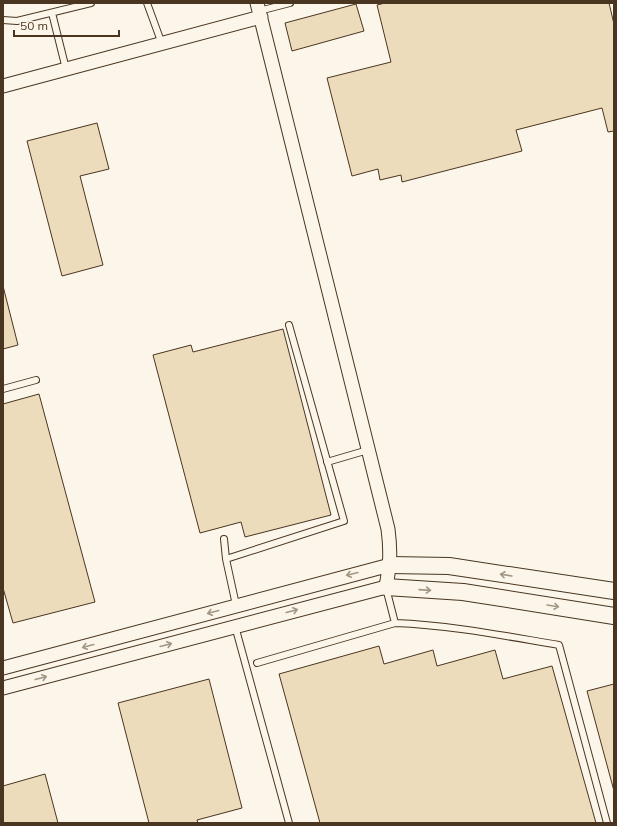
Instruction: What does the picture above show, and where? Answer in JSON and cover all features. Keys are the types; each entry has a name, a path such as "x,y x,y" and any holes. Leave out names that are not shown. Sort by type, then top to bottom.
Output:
{"street":[{"path":"3,86 162,44 259,11 388,528 391,550 386,587"},
{"path":"3,668 390,565 449,566 614,591"},
{"path":"3,688 386,587 463,592 614,616"}],"lane":[{"path":"3,20 17,21 91,3"},
{"path":"147,3 162,44"},
{"path":"259,11 290,3"},
{"path":"52,13 66,70"},
{"path":"226,559 344,521 289,325"},
{"path":"3,389 36,380"},
{"path":"328,462 369,449"},
{"path":"224,539 226,559 236,606"},
{"path":"386,587 395,623"},
{"path":"257,663 395,623 465,630 559,644 607,823"},
{"path":"235,626 288,823"}],"building":[{"path":"385,3 609,3 614,24 614,131 608,132 602,108 516,130 522,151 402,182 401,175 380,180 378,169 352,176 327,78 391,62 377,5"},
{"path":"356,4 364,31 292,51 285,23"},
{"path":"97,123 109,169 80,176 103,265 62,276 27,141"},
{"path":"3,286 18,345 3,349"},
{"path":"283,329 331,515 245,537 241,522 200,533 153,355 191,345 193,352"},
{"path":"39,394 95,602 13,623 3,588 3,404"},
{"path":"379,646 384,664 433,650 437,666 495,650 503,679 552,666 596,823 320,823 279,674"},
{"path":"209,679 242,808 197,820 198,823 149,823 118,703"},
{"path":"614,684 614,791 587,691"},
{"path":"45,774 58,823 3,823 3,786"}]}
